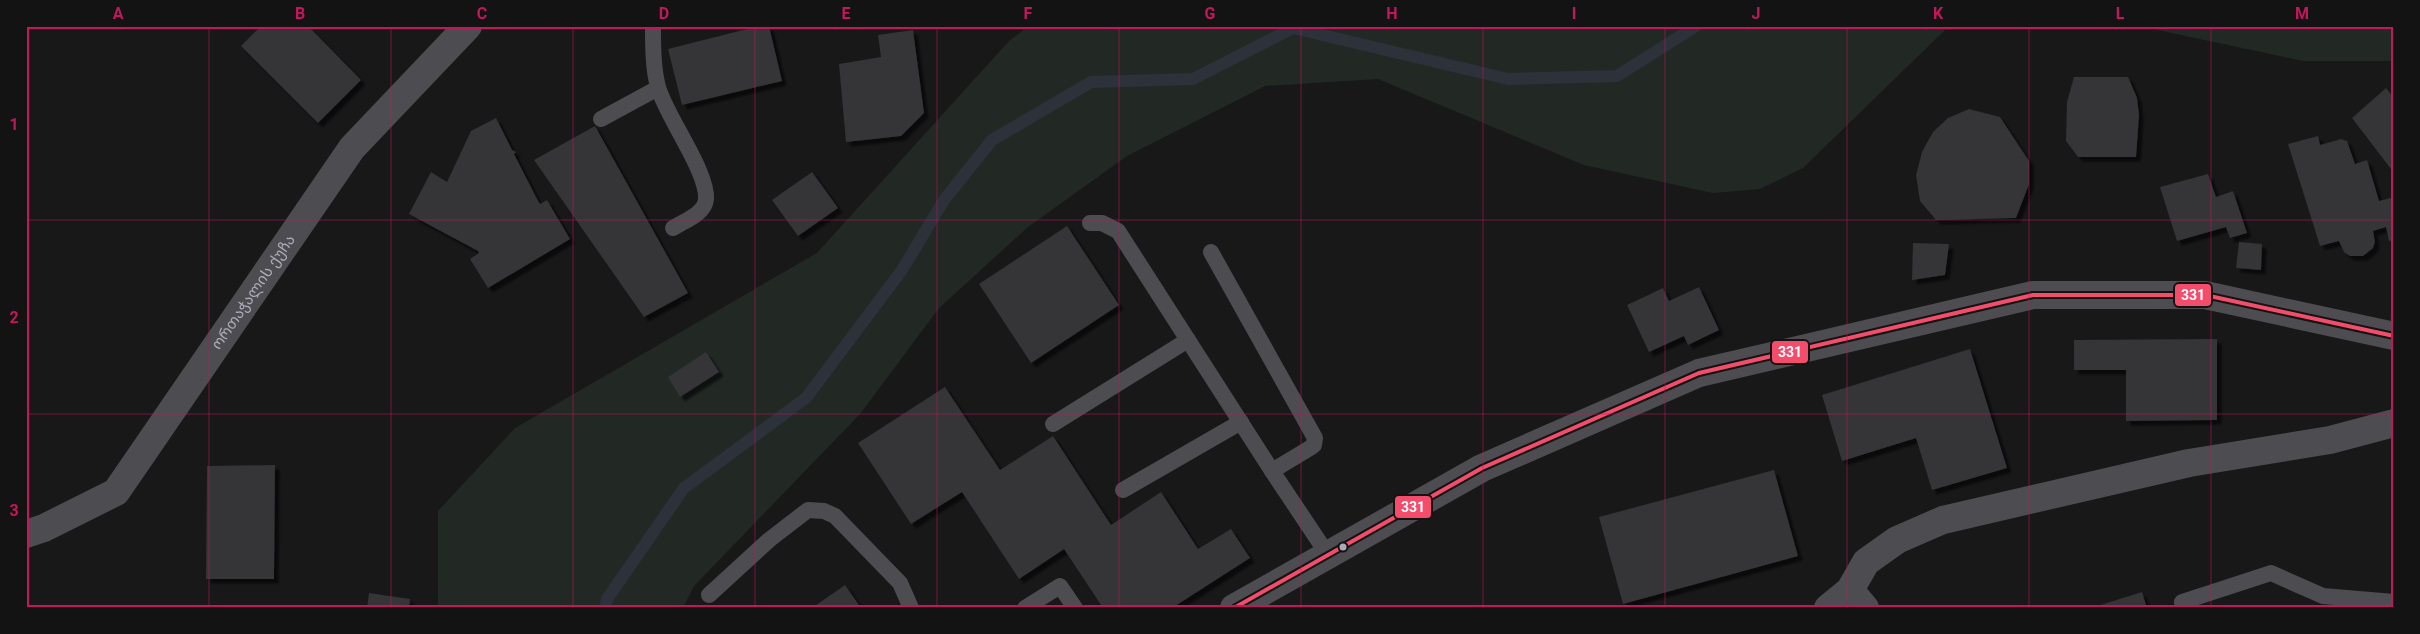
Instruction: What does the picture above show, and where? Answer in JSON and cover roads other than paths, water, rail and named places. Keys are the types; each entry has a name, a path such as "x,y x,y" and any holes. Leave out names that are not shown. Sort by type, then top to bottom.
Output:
{"street":[{"name":"ორთაჭალის ქუჩა","path":"26,534 44,528 116,492 352,148 468,26"},
{"path":"1234,608 1482,468 1699,373 2034,295 2205,295 2394,336"},
{"path":"1828,608 1857,599 1866,562 1897,540 1943,520 2188,463 2304,446 2394,423"}],"lane":[{"path":"654,26 653,46 658,88 698,169 706,198 704,206 698,214 673,228"},
{"path":"601,119 658,88"},
{"path":"1090,223 1102,223 1118,232 1328,555"},
{"path":"1211,252 1315,438 1314,445 1272,471"},
{"path":"1054,424 1188,340"},
{"path":"1123,490 1241,422"},
{"path":"709,595 769,540 808,510 824,510 835,516 900,583 912,608"},
{"path":"2184,608 2182,602 2271,573 2318,602 2394,602"},
{"path":"1025,608 1060,586 1075,608"}],"waterway":[{"path":"605,608 607,599 684,488 806,398 902,270 944,200 992,140 1091,82 1193,79 1293,28 1508,79 1617,76 1696,26"}]}
